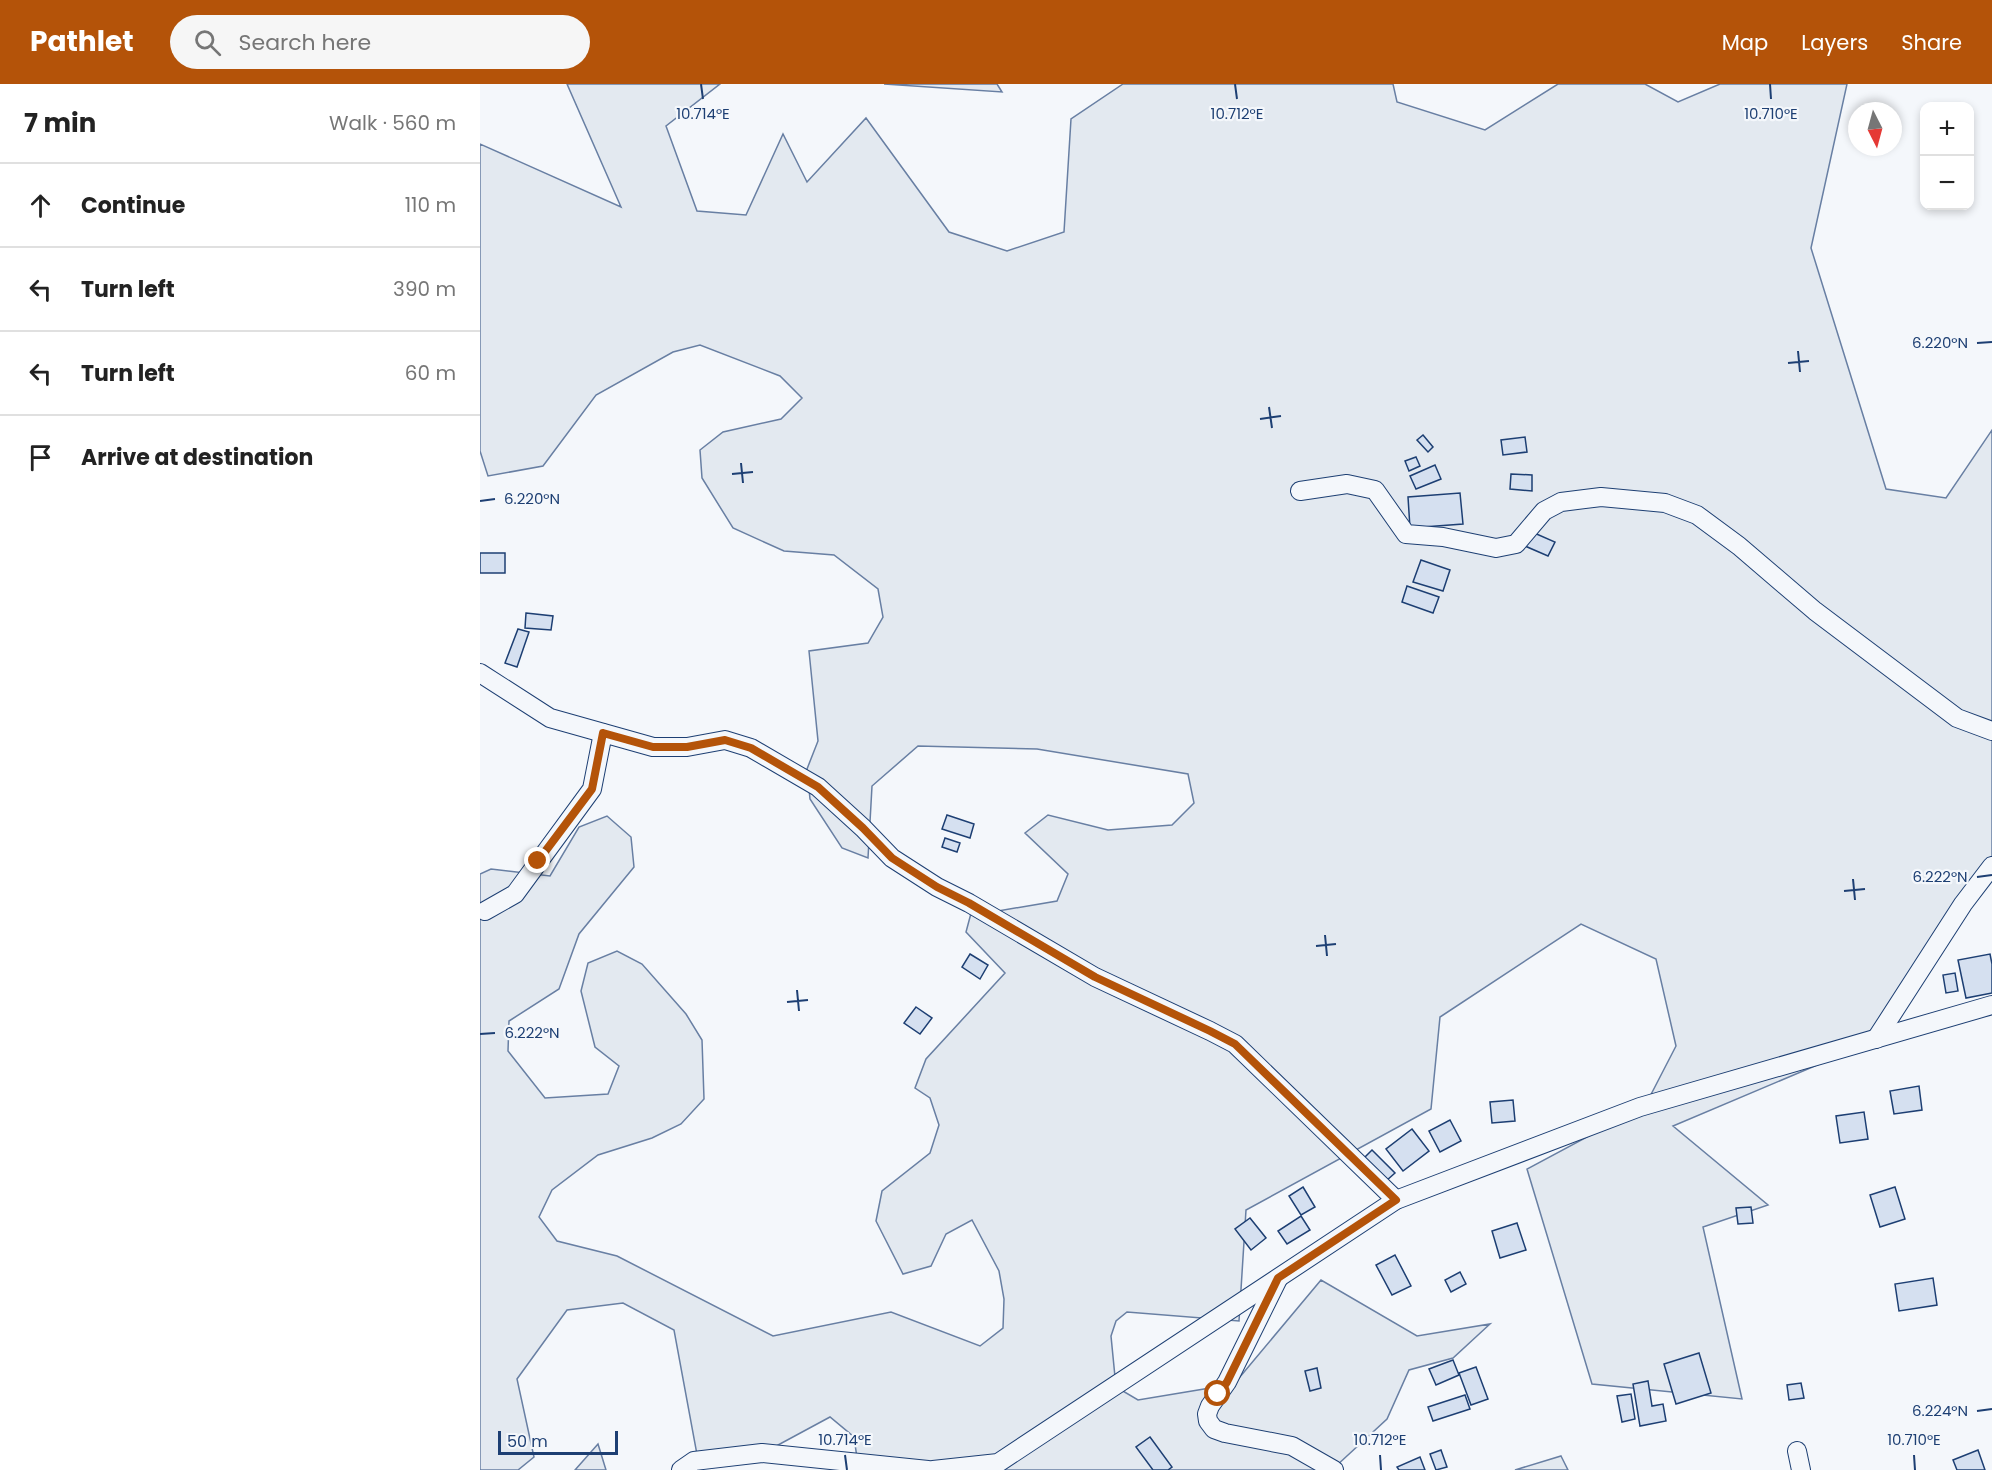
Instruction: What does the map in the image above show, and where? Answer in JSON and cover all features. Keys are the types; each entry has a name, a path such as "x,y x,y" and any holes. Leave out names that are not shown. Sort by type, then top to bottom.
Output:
{"street":[{"path":"1300,491 1347,484 1375,490 1406,534 1443,537 1496,548 1516,544 1544,511 1561,502 1602,497 1665,503 1697,515 1739,546 1815,611 1957,718 1992,731"},
{"path":"480,673 550,718 653,747 687,747 725,740 751,748 818,787 892,858 937,887 969,903 1095,977 1235,1044 1396,1200"},
{"path":"485,911 515,894 592,789 603,733"},
{"path":"1876,1039 1963,904 1992,866"},
{"path":"933,1470 998,1463 1396,1200 1640,1107 1992,1005"},
{"path":"1278,1278 1227,1382 1210,1406 1207,1414 1208,1421 1214,1429 1292,1446 1329,1465 1334,1470"},
{"path":"1797,1451 1801,1470"},
{"path":"681,1470 693,1461 762,1453 928,1470"}],"shaded area":[{"path":"567,84 720,84 666,126 697,211 746,215 783,134 807,182 866,118 949,232 1007,251 1064,232 1071,119 1123,84 1393,84 1397,102 1485,130 1558,84 1645,84 1678,102 1720,84 1847,84 1811,248 1886,489 1946,498 1992,430 1992,871 1881,1038 1673,1126 1768,1205 1703,1227 1742,1399 1592,1384 1527,1169 1645,1106 1676,1046 1656,959 1581,924 1440,1017 1431,1109 1246,1210 1239,1321 1127,1312 1116,1321 1111,1336 1116,1387 1138,1400 1234,1384 1321,1280 1417,1336 1490,1324 1453,1358 1409,1370 1387,1419 1335,1467 1335,1470 840,1470 858,1465 854,1437 830,1417 767,1451 698,1460 674,1330 623,1303 567,1310 517,1379 534,1457 518,1470 480,1470 480,874 491,869 550,876 579,827 607,816 631,837 634,867 579,934 559,989 509,1021 508,1051 545,1098 608,1094 619,1066 595,1047 581,991 588,963 617,951 642,964 686,1014 702,1040 704,1099 681,1124 652,1138 598,1155 552,1190 539,1217 557,1241 617,1256 773,1336 891,1312 980,1346 1003,1328 1004,1299 999,1271 972,1220 946,1234 931,1266 903,1274 876,1221 882,1191 930,1153 939,1125 930,1098 915,1088 926,1059 1005,973 966,932 974,902 998,911 1057,901 1068,874 1025,833 1048,815 1108,830 1172,825 1194,803 1188,774 1037,749 918,746 872,786 868,858 842,848 810,799 807,769 818,741 809,651 868,643 883,617 878,589 834,555 784,551 733,528 702,478 700,450 723,432 781,419 802,398 780,376 700,345 673,352 596,395 543,466 488,476 480,451 480,144 621,207"},
{"path":"884,84 997,84 1002,92"},
{"path":"598,1444 606,1470 575,1470"},
{"path":"1561,1456 1568,1470 1515,1470"}],"building":[{"path":"1423,435 1433,447 1428,452 1417,440"},
{"path":"1525,437 1527,452 1503,455 1501,440"},
{"path":"1416,457 1420,466 1409,471 1405,461"},
{"path":"1435,465 1441,479 1416,489 1410,476"},
{"path":"1511,474 1532,475 1532,491 1510,489"},
{"path":"1460,493 1463,524 1410,528 1408,497"},
{"path":"1532,532 1555,542 1548,556 1525,546"},
{"path":"480,553 505,553 505,573 480,573"},
{"path":"1421,560 1450,570 1443,591 1413,582"},
{"path":"1407,586 1439,597 1433,613 1402,602"},
{"path":"526,613 553,616 551,630 525,628"},
{"path":"518,629 529,632 517,667 505,663"},
{"path":"947,815 974,824 970,838 942,829"},
{"path":"945,838 960,843 957,852 942,847"},
{"path":"970,954 988,965 980,979 962,967"},
{"path":"1990,954 1992,993 1966,998 1958,960"},
{"path":"1955,973 1958,991 1946,993 1943,975"},
{"path":"916,1007 932,1018 920,1034 904,1023"},
{"path":"1919,1086 1922,1110 1894,1114 1890,1091"},
{"path":"1513,1100 1515,1121 1492,1123 1490,1102"},
{"path":"1864,1112 1868,1139 1840,1143 1836,1116"},
{"path":"1450,1120 1461,1141 1440,1152 1429,1131"},
{"path":"1412,1129 1429,1151 1403,1171 1386,1149"},
{"path":"1372,1150 1395,1173 1386,1181 1364,1158"},
{"path":"1303,1187 1315,1207 1301,1215 1289,1196"},
{"path":"1895,1187 1905,1219 1880,1227 1870,1195"},
{"path":"1751,1207 1753,1223 1738,1224 1736,1208"},
{"path":"1301,1216 1310,1230 1287,1244 1278,1231"},
{"path":"1250,1218 1266,1238 1251,1250 1235,1229"},
{"path":"1517,1223 1526,1250 1500,1258 1492,1231"},
{"path":"1395,1255 1411,1286 1392,1295 1376,1265"},
{"path":"1460,1272 1466,1284 1451,1292 1445,1280"},
{"path":"1933,1278 1937,1305 1899,1311 1895,1284"},
{"path":"1699,1353 1711,1393 1676,1404 1664,1364"},
{"path":"1453,1360 1459,1375 1436,1385 1429,1369"},
{"path":"1476,1367 1488,1399 1471,1405 1459,1373"},
{"path":"1317,1368 1321,1388 1310,1391 1305,1371"},
{"path":"1648,1381 1652,1406 1663,1404 1666,1421 1640,1426 1633,1384"},
{"path":"1801,1383 1804,1398 1789,1400 1787,1385"},
{"path":"1631,1394 1635,1419 1622,1422 1617,1396"},
{"path":"1465,1395 1470,1409 1433,1421 1428,1407"},
{"path":"1150,1437 1172,1467 1168,1470 1153,1470 1136,1447"},
{"path":"1441,1450 1447,1467 1436,1470 1430,1454"},
{"path":"1978,1450 1985,1470 1957,1470 1953,1460"},
{"path":"1420,1457 1425,1470 1399,1470 1397,1467"}],"route":[{"path":"538,861 592,789 603,733 653,747 687,747 725,740 751,748 818,787 892,858 937,887 969,903 1095,977 1235,1044 1396,1200 1278,1278 1227,1382 1218,1394"}]}
